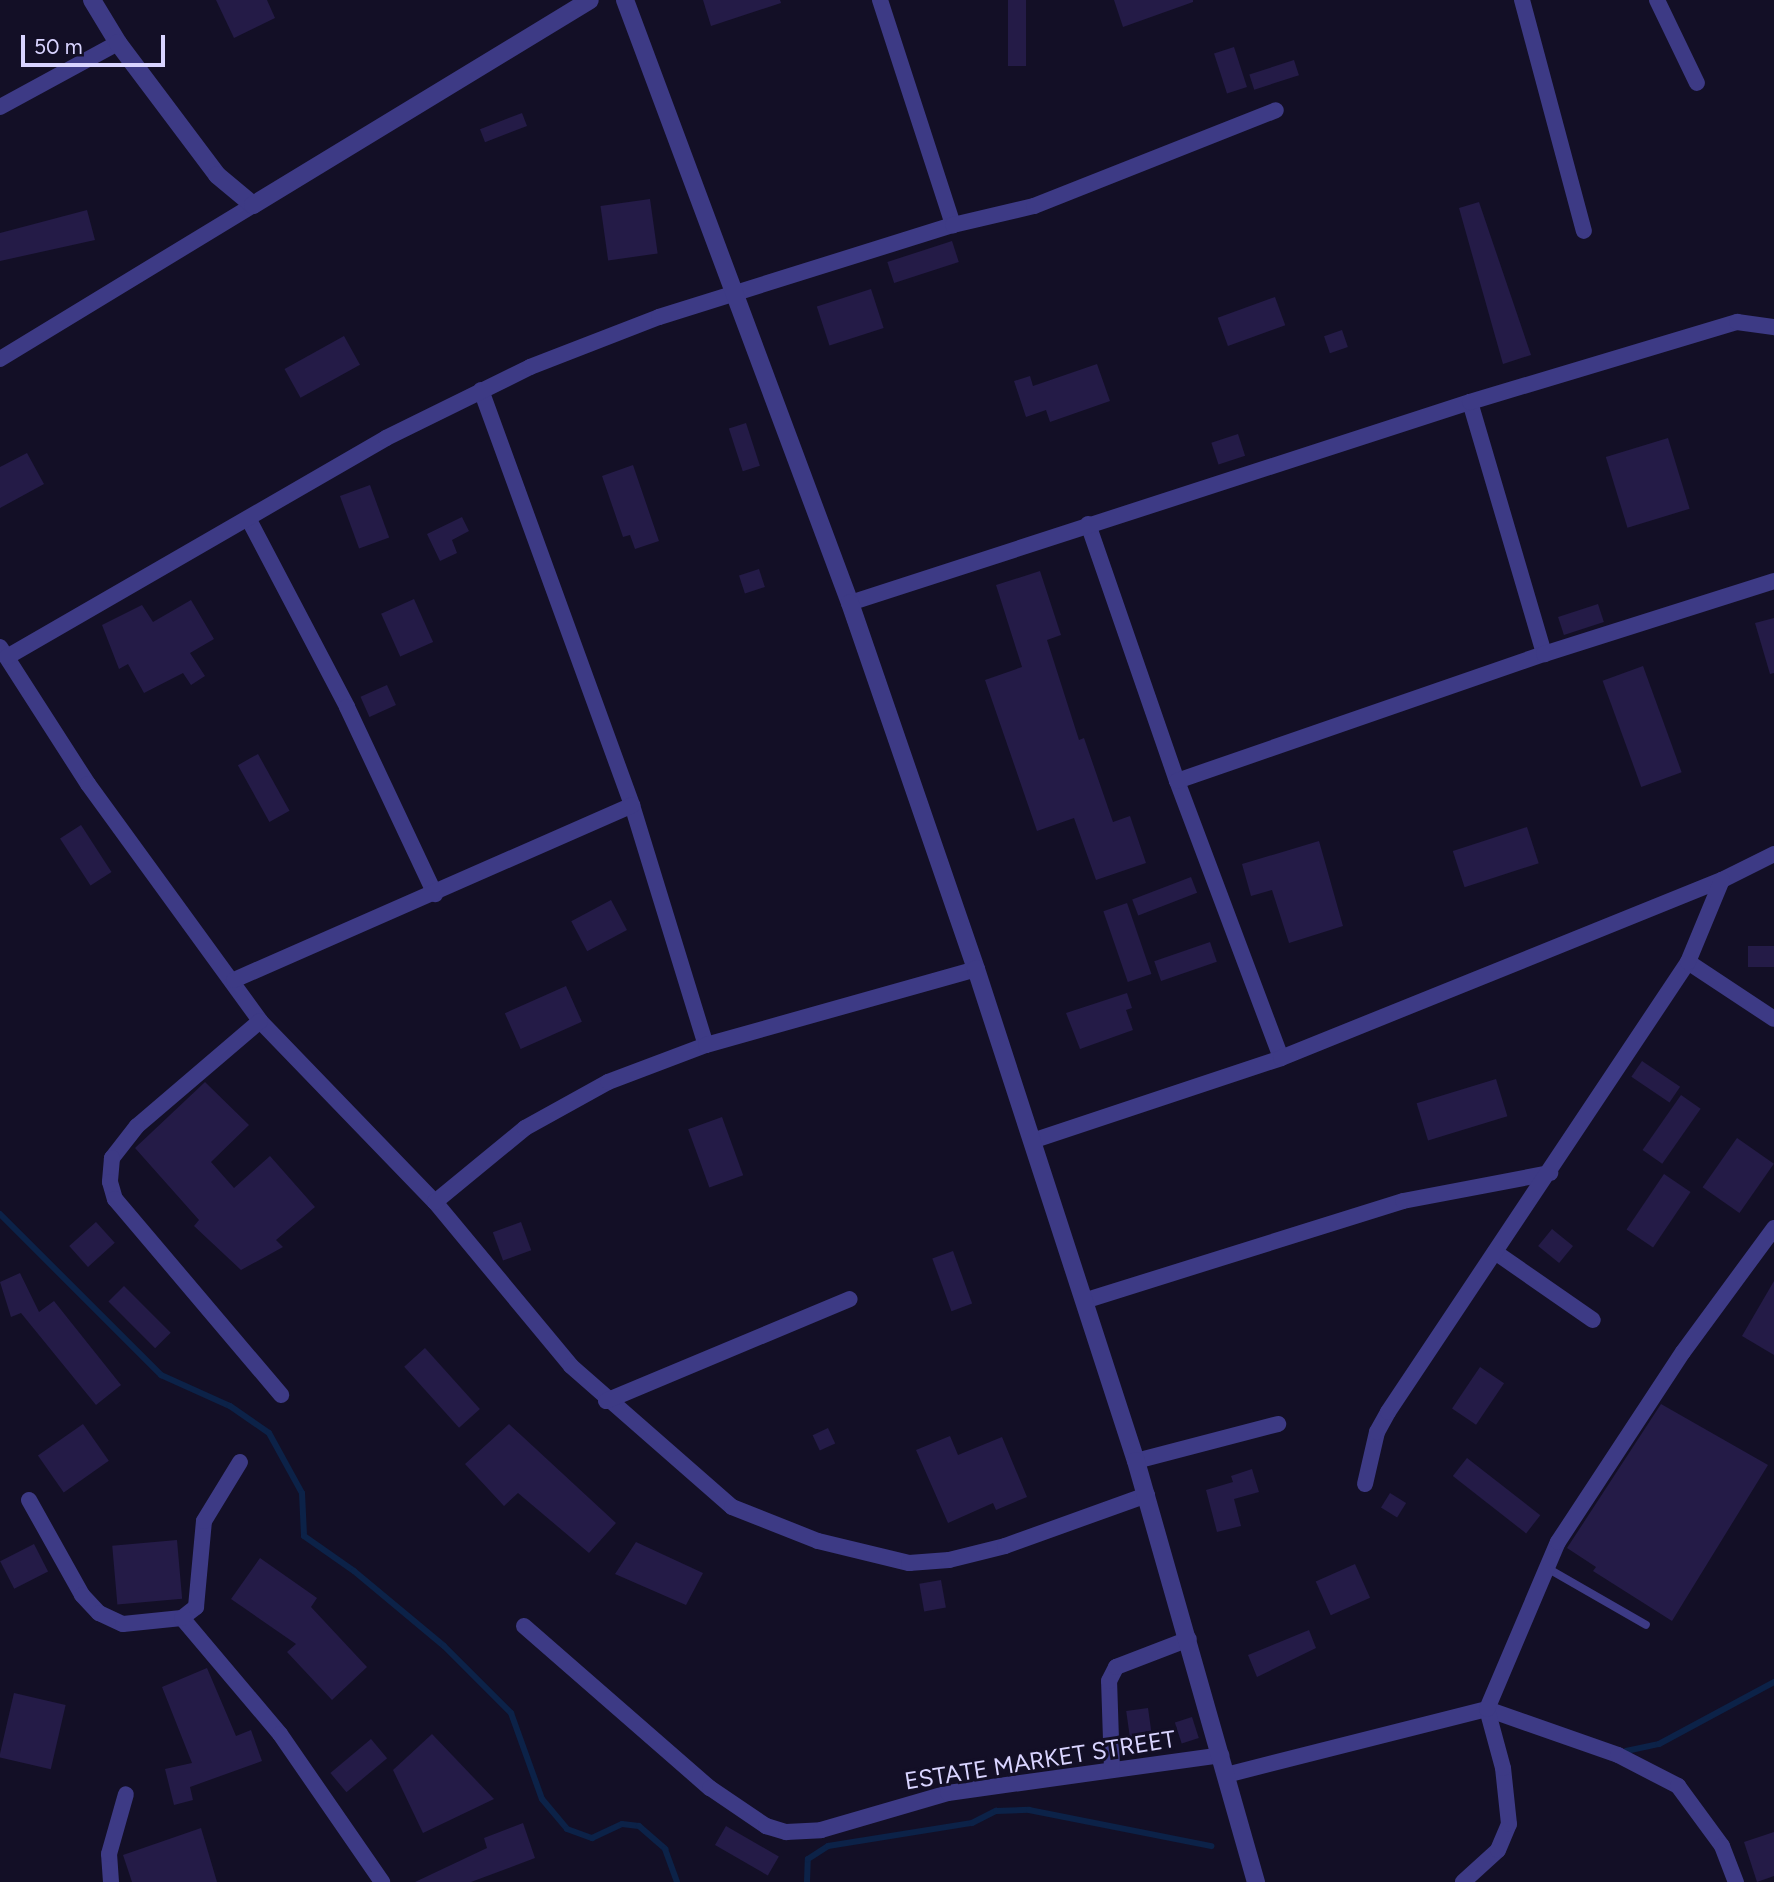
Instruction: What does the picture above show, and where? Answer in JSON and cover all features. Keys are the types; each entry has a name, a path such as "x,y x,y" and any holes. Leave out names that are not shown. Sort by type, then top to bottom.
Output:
{"street":[{"path":"92,0 118,43 217,174 253,205"},
{"path":"0,359 590,0"},
{"path":"625,0 737,293 850,603 1087,1300 1189,1639 1256,1882"},
{"path":"1522,0 1584,231"},
{"path":"1657,0 1697,83"},
{"path":"882,1 953,225"},
{"path":"0,107 118,43"},
{"path":"1147,1495 1005,1546 949,1560 909,1563 818,1541 732,1507 606,1402 571,1366 435,1202 260,1021 234,980 88,783 4,652 249,520 386,438 481,390 583,346 737,293 953,225 1034,206 1276,110"},
{"path":"850,603 1470,402 1737,322 1774,327"},
{"path":"481,390 632,805 706,1045"},
{"path":"1470,402 1544,654"},
{"path":"249,520 347,707 435,894"},
{"path":"1088,524 1177,781 1281,1058"},
{"path":"1177,781 1544,654 1774,581"},
{"path":"234,980 435,894 632,805"},
{"path":"1032,1141 1281,1058 1722,880 1774,854"},
{"path":"1365,1484 1377,1432 1388,1412 1688,962 1722,880"},
{"path":"1688,962 1774,1019"},
{"path":"435,1202 537,1121 608,1082 706,1045 976,969"},
{"path":"260,1021 137,1126 112,1158 110,1182 115,1199 281,1395"},
{"path":"1087,1300 1403,1201 1549,1173"},
{"path":"1464,1882 1498,1850 1509,1824 1503,1768 1487,1709 1558,1542 1615,1451 1771,1238"},
{"path":"1496,1252 1594,1320"},
{"path":"606,1402 850,1299"},
{"path":"1136,1461 1278,1424"},
{"path":"29,1500 82,1595 99,1612 123,1624 182,1618 196,1607 204,1521 240,1462"},
{"path":"182,1618 280,1734 382,1882"},
{"name":"ESTATE MARKET STREET","path":"524,1626 710,1788 766,1826 786,1832 821,1830 948,1793 1221,1755"},
{"path":"1112,1770 1108,1681 1116,1667 1189,1639"},
{"path":"1226,1775 1487,1709 1618,1755 1678,1786 1721,1846 1736,1882"},
{"path":"111,1882 109,1854 126,1794"}],"lane":[{"path":"1547,1568 1646,1625"}],"building":[{"path":"216,0 267,0 275,18 234,38"},
{"path":"703,0 780,0 781,3 711,26"},
{"path":"1008,0 1026,0 1026,66 1008,66"},
{"path":"1114,0 1193,0 1193,2 1123,27"},
{"path":"1234,47 1247,87 1227,93 1214,53"},
{"path":"1294,60 1299,75 1254,90 1249,75"},
{"path":"522,113 527,126 485,142 480,129"},
{"path":"650,199 658,253 608,260 600,206"},
{"path":"1479,202 1531,355 1503,364 1459,208"},
{"path":"87,210 95,240 0,261 0,233"},
{"path":"952,241 959,262 894,283 887,262"},
{"path":"871,289 884,328 829,346 817,307"},
{"path":"1275,297 1285,325 1228,346 1218,318"},
{"path":"1342,330 1348,347 1330,353 1324,336"},
{"path":"344,336 360,365 301,398 285,369"},
{"path":"1097,364 1110,401 1050,422 1046,410 1026,417 1014,381 1030,376 1033,386"},
{"path":"746,423 760,466 743,471 729,429"},
{"path":"1238,434 1245,456 1218,465 1211,443"},
{"path":"1668,438 1690,509 1627,528 1606,457"},
{"path":"27,453 44,484 0,508 0,467"},
{"path":"633,465 659,541 635,549 630,535 623,537 602,476"},
{"path":"370,485 389,538 359,549 340,496"},
{"path":"462,517 469,531 452,540 457,553 440,561 427,534"},
{"path":"759,569 765,587 745,594 739,575"},
{"path":"1040,571 1061,635 1047,640 1079,740 1084,738 1113,822 1130,816 1146,863 1096,880 1074,818 1037,831 985,680 1022,667 996,585"},
{"path":"414,599 433,642 400,657 381,614"},
{"path":"191,600 214,639 190,653 205,676 191,685 183,673 144,693 128,664 119,669 102,625 142,605 153,622"},
{"path":"1598,604 1604,622 1564,635 1558,617"},
{"path":"1774,618 1774,673 1770,674 1755,623"},
{"path":"1643,666 1682,772 1641,787 1603,681"},
{"path":"387,685 396,705 369,717 361,697"},
{"path":"258,754 290,811 269,822 238,765"},
{"path":"81,825 111,872 91,886 60,839"},
{"path":"1527,827 1539,863 1465,887 1453,851"},
{"path":"1319,841 1343,926 1289,943 1272,890 1251,896 1242,864"},
{"path":"1191,877 1197,893 1138,915 1132,900"},
{"path":"611,900 627,930 587,951 571,921"},
{"path":"1127,903 1151,974 1128,982 1103,911"},
{"path":"1210,942 1217,962 1161,981 1154,961"},
{"path":"1748,946 1774,946 1774,967 1748,967"},
{"path":"566,986 582,1022 521,1049 505,1013"},
{"path":"1127,993 1132,1008 1126,1010 1133,1030 1080,1049 1066,1013"},
{"path":"1642,1061 1680,1087 1670,1102 1631,1077"},
{"path":"1496,1079 1507,1116 1428,1141 1417,1103"},
{"path":"205,1082 249,1125 211,1162 234,1188 270,1156 315,1207 276,1240 283,1247 241,1270 194,1226 199,1220 135,1148"},
{"path":"1681,1095 1701,1109 1662,1164 1643,1150"},
{"path":"722,1117 743,1175 709,1188 688,1129"},
{"path":"1737,1138 1774,1164 1739,1213 1703,1187"},
{"path":"1664,1174 1691,1192 1653,1247 1627,1230"},
{"path":"96,1222 115,1243 88,1267 69,1246"},
{"path":"521,1222 531,1250 503,1260 493,1232"},
{"path":"1552,1229 1573,1246 1559,1263 1538,1246"},
{"path":"953,1251 972,1304 951,1311 932,1259"},
{"path":"20,1273 39,1312 54,1301 121,1385 96,1405 21,1313 11,1317 0,1282"},
{"path":"1774,1281 1774,1355 1742,1336"},
{"path":"124,1286 171,1333 155,1348 108,1302"},
{"path":"425,1348 480,1409 459,1428 404,1367"},
{"path":"1480,1367 1504,1383 1476,1425 1452,1408"},
{"path":"1661,1404 1768,1465 1672,1621 1593,1571 1596,1567 1567,1548"},
{"path":"83,1424 109,1461 64,1492 38,1456"},
{"path":"509,1424 616,1523 589,1553 518,1493 504,1506 465,1464"},
{"path":"828,1428 835,1443 820,1451 813,1435"},
{"path":"950,1436 958,1455 1002,1437 1027,1497 996,1510 993,1503 948,1523 916,1450"},
{"path":"1467,1458 1540,1515 1526,1533 1453,1476"},
{"path":"1252,1469 1259,1492 1234,1499 1241,1526 1217,1532 1206,1490 1233,1482 1231,1476"},
{"path":"1390,1493 1406,1503 1397,1517 1381,1507"},
{"path":"177,1540 182,1599 117,1604 112,1546"},
{"path":"636,1542 703,1573 686,1605 615,1574"},
{"path":"34,1544 48,1572 14,1589 0,1561"},
{"path":"260,1558 317,1598 311,1607 367,1667 332,1700 287,1652 296,1644 231,1599"},
{"path":"1355,1564 1370,1598 1331,1615 1316,1581"},
{"path":"941,1580 946,1608 924,1611 919,1584"},
{"path":"1309,1630 1316,1648 1257,1677 1248,1655"},
{"path":"207,1668 236,1736 251,1730 262,1761 190,1787 193,1800 174,1805 165,1769 192,1763 162,1687"},
{"path":"14,1693 66,1705 51,1769 0,1758"},
{"path":"1148,1708 1154,1749 1132,1752 1126,1711"},
{"path":"1192,1717 1199,1738 1182,1743 1175,1723"},
{"path":"432,1734 494,1799 423,1833 393,1770"},
{"path":"371,1739 387,1758 346,1792 330,1773"},
{"path":"523,1823 535,1858 471,1882 415,1882 487,1848 484,1838"},
{"path":"726,1826 779,1856 768,1876 715,1845"},
{"path":"201,1828 217,1882 132,1882 123,1855"},
{"path":"1774,1832 1774,1876 1757,1882 1744,1842"}],"waterway":[{"path":"0,1214 161,1375 230,1406 269,1433 302,1493 304,1536 354,1571 444,1646 511,1713 542,1799 567,1829 592,1838 622,1824 639,1826 665,1849 677,1882"},
{"path":"1626,1751 1659,1744 1774,1682"},
{"path":"807,1882 808,1859 828,1846 972,1823 996,1811 1029,1810 1211,1846"}]}
